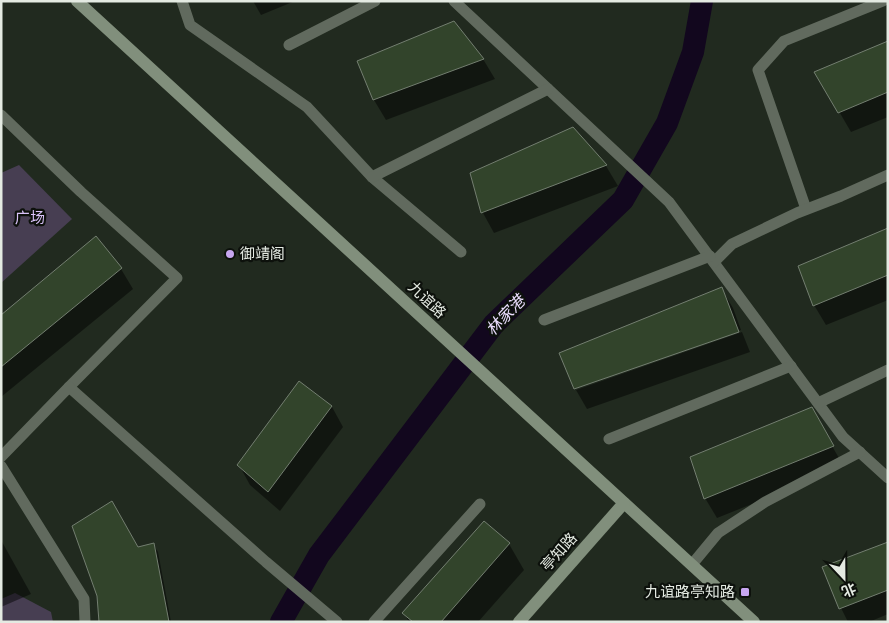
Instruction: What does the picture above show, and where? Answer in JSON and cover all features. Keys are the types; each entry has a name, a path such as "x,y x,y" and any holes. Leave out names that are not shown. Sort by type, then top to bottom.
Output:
{"street":[{"name":"九谊路","path":"77,1 754,622"},
{"name":"亭知路","path":"519,622 624,503"}],"lane":[{"path":"182,1 190,25 307,106 372,177 461,252"},
{"path":"289,45 375,1"},
{"path":"454,1 663,196 712,259 843,437 888,478"},
{"path":"806,210 758,70 784,41 883,1"},
{"path":"372,177 548,89"},
{"path":"1,115 81,192 177,278 1,457"},
{"path":"544,320 712,259 732,244 888,175"},
{"path":"609,439 791,366"},
{"path":"818,403 888,370"},
{"path":"69,387 266,562 324,609 337,622"},
{"path":"693,566 694,562 718,533 765,502 860,452"},
{"path":"1,466 84,599 85,622"},
{"path":"374,622 480,504"}],"green space":[{"name":"广场","path":"19,165 72,219 1,283 1,173"},
{"path":"15,593 51,612 53,622 1,622 1,599"}],"building":[{"path":"454,21 484,59 373,100 357,61"},
{"path":"888,41 888,92 838,113 814,72"},
{"path":"573,127 607,165 481,213 470,173"},
{"path":"888,228 888,275 813,306 798,266"},
{"path":"96,236 122,268 1,367 1,315"},
{"path":"722,287 739,332 574,389 559,353"},
{"path":"299,381 332,406 268,492 237,465"},
{"path":"812,407 834,446 704,499 690,457"},
{"path":"112,501 138,547 154,543 169,622 99,622 97,596 72,526"},
{"path":"484,521 510,543 441,622 413,622 402,613"},
{"path":"888,542 888,590 839,609 822,567"}],"waterway":[{"name":"林家港","path":"281,622 319,555 494,324 623,200 667,123 693,52 702,1"}],"place":[{"name":"御靖阁","path":"230,254"},
{"name":"九谊路亭知路","path":"745,592"}]}
